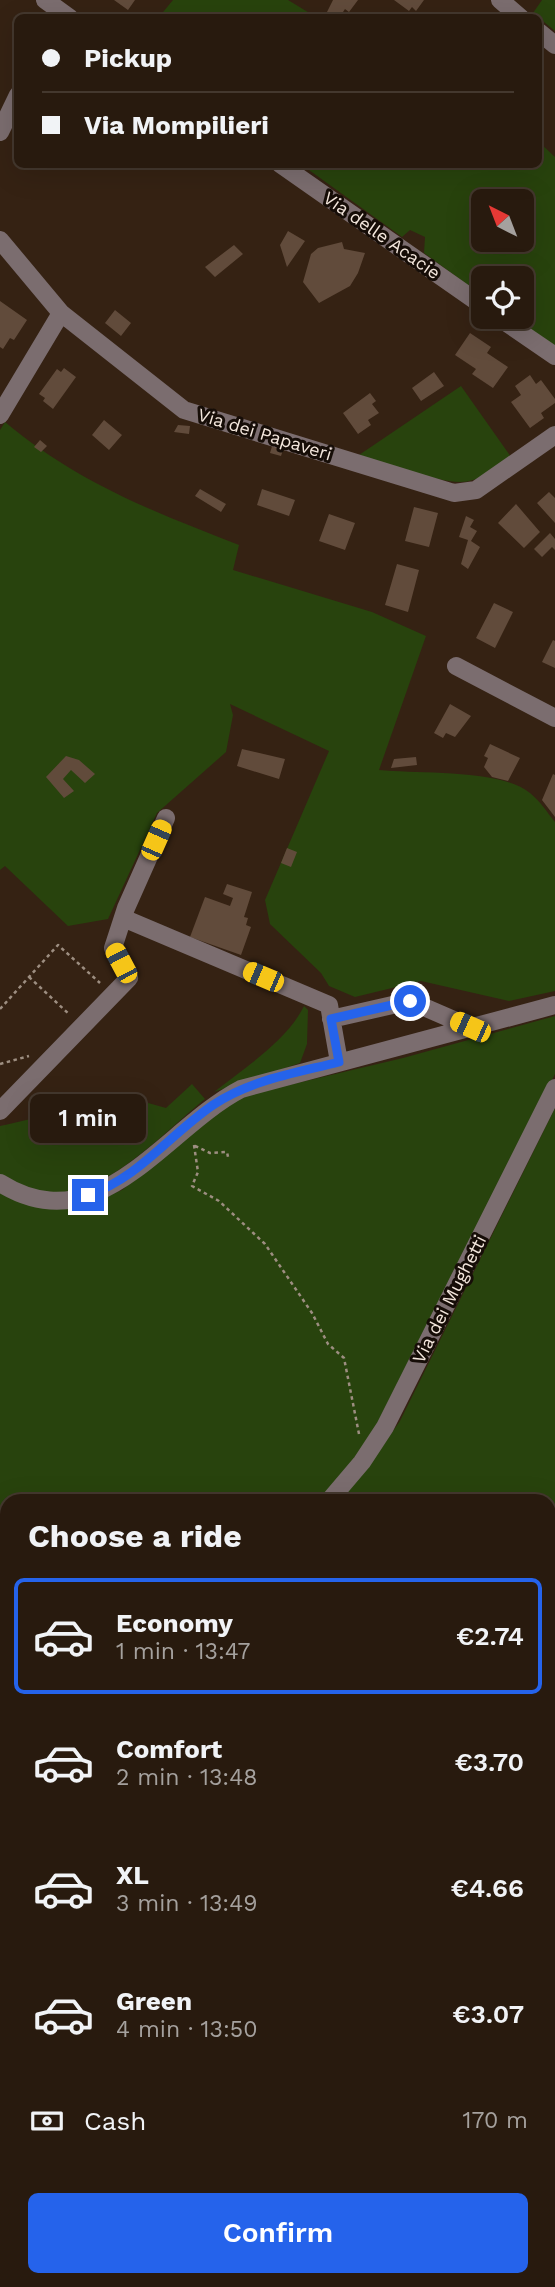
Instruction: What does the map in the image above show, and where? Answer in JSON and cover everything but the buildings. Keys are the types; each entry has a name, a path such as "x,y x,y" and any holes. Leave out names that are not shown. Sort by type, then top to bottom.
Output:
{"street":[{"path":"500,0 517,14"},
{"path":"0,132 14,104"},
{"name":"Via delle Acacie","path":"286,168 471,298"},
{"name":"Via dei Papaveri","path":"0,240 61,313 184,410 454,493 476,490 555,435"},
{"path":"0,415 61,313"},
{"path":"516,329 555,356"},
{"path":"456,666 555,718"},
{"path":"0,1111 129,978 113,948 166,818"},
{"path":"123,918 329,1005 339,1062"},
{"path":"331,1019 410,1001 470,1027"},
{"path":"0,1183 26,1197 41,1200 72,1199 105,1189 133,1173 224,1098 269,1080 555,1005"},
{"name":"Via dei Mughetti","path":"335,1494 362,1462 385,1427 555,1088"}],"path":[{"path":"0,1009 58,945 87,972"},
{"path":"29,977 58,1004"},
{"path":"228,1157 227,1153 210,1153 196,1147 194,1142 198,1172 192,1186 219,1201 265,1244 312,1312 328,1344 344,1358 362,1462"}],"green space":[{"path":"173,0 288,0 311,14 161,14"},
{"path":"542,0 555,0 555,31 542,20 542,14 533,13"},
{"path":"542,145 555,157 555,346 530,329 534,329 534,266 471,266 471,287 424,253 425,237 410,230 402,237 306,168 542,168"},
{"path":"461,386 511,457 497,468 475,480 459,482 415,473 359,455"},
{"path":"5,422 88,479 146,507 239,545 233,570 372,612 426,636 379,770 480,776 517,785 530,793 555,822 555,991 509,1001 421,981 355,997 329,986 321,973 270,924 265,900 329,751 230,704 233,715 226,752 157,813 108,919 68,926 5,866 0,870 0,430"},
{"path":"304,1006 308,1010 307,1044 300,1063 214,1092 276,1042"},
{"path":"555,1016 555,1074 377,1426 354,1464 329,1494 0,1494 0,1191 26,1204 45,1208 86,1205 122,1190 223,1106 251,1094 403,1058"},
{"path":"192,1084 205,1099 128,1163 84,1189 62,1194 40,1193 0,1176 0,1126 59,1114 107,1117 127,1110 141,1101 166,1108"},
{"path":"555,1108 555,1494 343,1494 367,1468 400,1421"}],"route":[{"path":"88,1195 121,1182 224,1098 269,1080 339,1062 331,1019 410,1001"}]}
